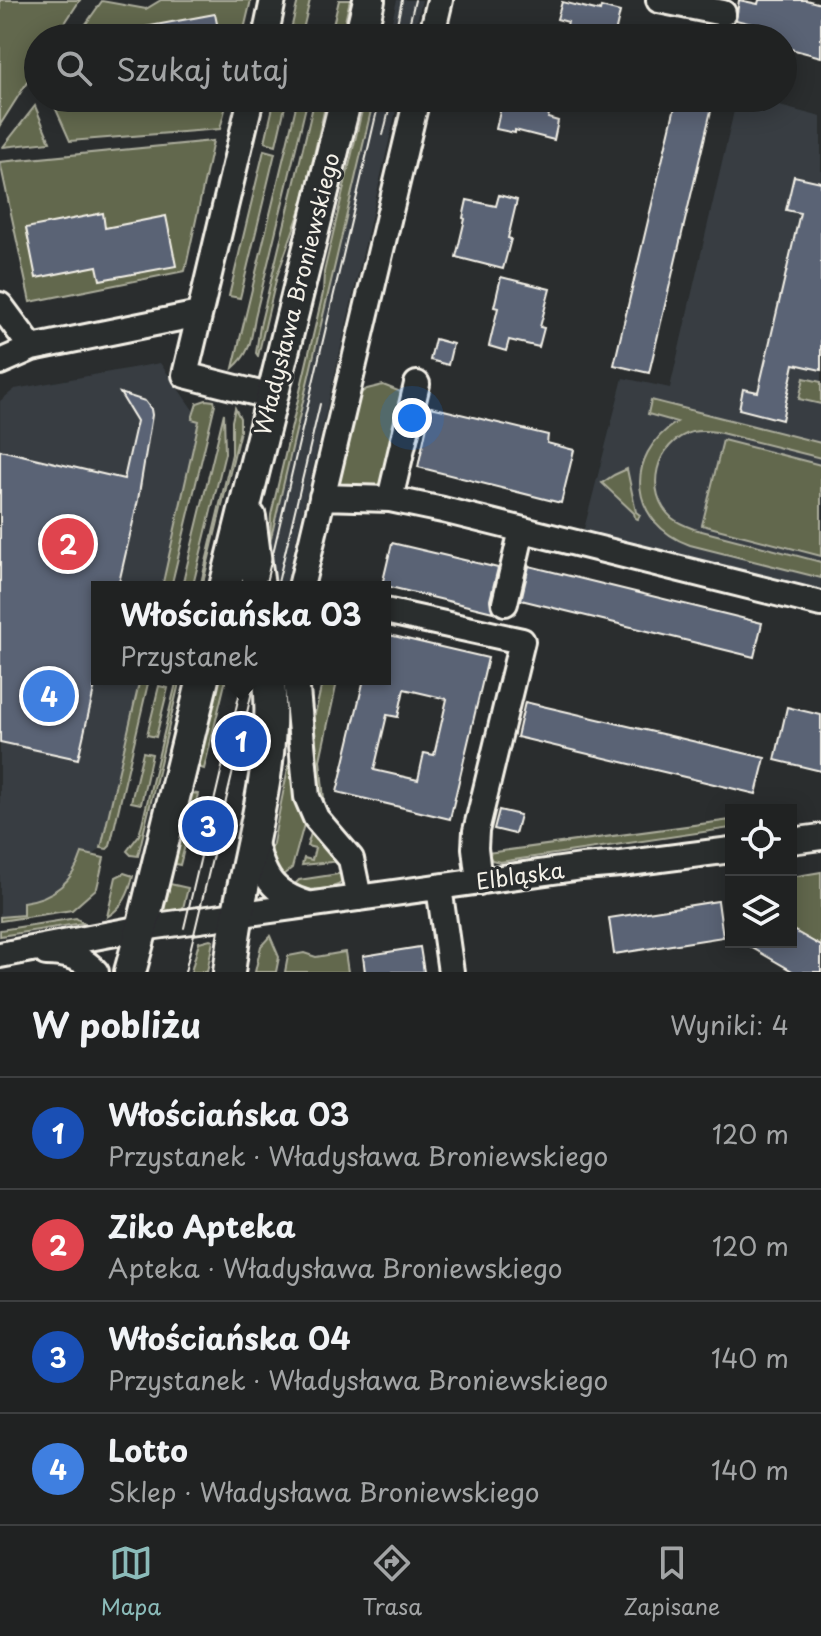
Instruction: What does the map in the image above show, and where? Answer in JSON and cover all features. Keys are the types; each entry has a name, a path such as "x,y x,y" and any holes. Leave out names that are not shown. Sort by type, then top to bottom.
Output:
{"main road":[{"path":"363,24 369,0"},
{"name":"Władysława Broniewskiego","path":"226,581 343,112"},
{"name":"Władysława Broniewskiego","path":"249,491 258,581"},
{"path":"130,972 202,685"},
{"path":"229,972 268,761 271,730 269,685"}],"street":[{"path":"268,24 273,0"},
{"path":"434,24 440,0"},
{"path":"659,0 723,13"},
{"path":"248,112 185,375 272,397"},
{"path":"302,581 414,112"},
{"path":"0,305 32,348"},
{"path":"0,362 32,348 199,314"},
{"path":"390,499 417,384"},
{"path":"322,497 390,499 443,510 821,604"},
{"path":"505,603 522,530"},
{"path":"391,612 522,641 476,831 479,882"},
{"path":"297,685 310,808 351,859 359,898"},
{"path":"797,840 821,837"},
{"path":"254,840 264,872 277,890 286,897 310,905"},
{"name":"Elbląska","path":"6,954 142,928 582,867 725,851"},
{"path":"439,887 451,972"},
{"path":"6,954 56,953 78,958 96,972"}],"shaded area":[{"path":"397,0 422,0 416,24 391,24"},
{"path":"797,111 821,117 821,589 582,537 623,378 670,388 734,112"},
{"path":"371,112 396,112 286,581 273,581 268,550"},
{"path":"160,363 200,420 163,581 91,581 91,685 139,685 101,848 62,886 21,914 0,916 0,401 15,389"}],"green space":[{"path":"0,0 80,0 64,24 24,24 24,87 0,125"},
{"path":"161,0 251,0 245,24 86,24 102,1 146,9"},
{"path":"298,0 310,0 304,24 292,24"},
{"path":"339,0 350,0 344,24 333,24"},
{"path":"30,112 38,112 50,142 3,147"},
{"path":"57,112 224,112 220,129 70,141"},
{"path":"272,112 284,112 276,145 265,142"},
{"path":"295,112 305,112 251,339 247,351 233,368"},
{"path":"312,112 324,112 303,203 277,276 258,356 260,326"},
{"path":"362,112 371,112 270,542 271,515 323,293 324,272"},
{"path":"213,141 185,271 30,302 0,162"},
{"path":"264,150 275,153 240,298 229,296"},
{"path":"804,378 821,382 821,404 799,399"},
{"path":"383,385 401,392 405,398 382,489 365,493 336,485 359,394"},
{"path":"206,400 215,404 172,581 163,581 199,421 192,419 197,403"},
{"path":"651,400 821,443 821,458 717,432 692,432 670,446 662,457 656,482 663,507 677,521 694,529 821,562 821,578 690,545 670,535 655,521 645,505 640,488 641,470 648,452 660,436 677,422 648,414"},
{"path":"235,408 240,418 240,431 201,581 232,454"},
{"path":"224,413 225,453 194,581 183,581"},
{"path":"723,440 821,465 821,556 702,525"},
{"path":"627,469 636,512 640,515 638,519 602,483"},
{"path":"139,685 148,685 110,846 101,848"},
{"path":"176,685 179,685 138,856 131,855 127,851 139,835"},
{"path":"218,685 225,685 204,769 198,767"},
{"path":"322,685 336,685 320,760 324,799 320,807 308,712 315,714"},
{"path":"159,686 168,688 156,737 147,735"},
{"path":"143,752 152,754 141,804 131,802"},
{"path":"290,758 296,760 306,817 292,868 279,878 270,858"},
{"path":"192,793 198,794 180,865 175,864"},
{"path":"725,821 725,829 500,862 492,860 487,853"},
{"path":"312,830 341,861 302,865 304,858 312,860 315,848 307,846"},
{"path":"82,853 104,858 97,888 72,910 0,921 0,917 23,915 23,902 44,897 60,887 73,872"},
{"path":"821,872 821,946 797,932 797,876"},
{"path":"124,873 133,876 130,889 121,904 107,917 116,877"},
{"path":"345,873 343,880 333,887 314,890 291,888 299,880"},
{"path":"170,884 188,888 181,916 162,919"},
{"path":"76,918 83,923 0,936 0,930"},
{"path":"270,936 279,957 276,972 255,972 261,946"},
{"path":"213,941 207,972 191,972 199,942"},
{"path":"345,952 348,972 285,972 288,956 304,953 316,957"}],"building":[{"path":"739,0 758,4 759,0 806,0 821,4 821,57 797,51 797,24 752,24 736,20"},
{"path":"562,2 600,11 601,7 620,12 617,24 568,24 557,19"},
{"path":"215,14 217,24 161,24"},
{"path":"500,112 550,112 548,118 558,121 554,140 515,130 515,133 496,129"},
{"path":"674,112 711,112 649,373 614,365"},
{"path":"794,176 821,182 821,370 794,364 782,420 739,409 743,389 758,392 800,213 786,210"},
{"path":"499,195 517,200 503,269 456,257 467,200 496,206"},
{"path":"103,213 105,228 166,216 176,266 100,280 97,266 36,278 26,228"},
{"path":"501,277 550,289 540,327 544,328 539,347 509,340 506,351 489,346"},
{"path":"435,339 453,344 448,365 430,360"},
{"path":"120,393 145,401 152,415 138,500 119,581 91,581 91,685 95,685 78,759 0,742 0,450 124,479 137,421"},
{"path":"431,407 548,435 547,443 574,450 561,503 418,467"},
{"path":"392,543 498,568 490,600 493,612 391,587 391,581 383,581"},
{"path":"529,566 762,623 754,657 521,600"},
{"path":"391,635 488,658 450,819 337,792 363,685 391,685","holes":["404,689 447,699 434,755 424,753 418,780 374,770 387,715 398,717"]},
{"path":"525,702 765,758 756,794 517,737"},
{"path":"787,707 821,715 821,771 775,760"},
{"path":"499,810 520,815 515,834 494,829"},
{"path":"718,901 723,937 614,954 609,918"},
{"path":"797,932 821,946 821,972 794,972 752,948 797,948"},
{"path":"420,947 424,972 365,972 363,956"}],"tram line":[{"path":"397,24 402,0"},
{"path":"409,24 415,0"},
{"path":"266,581 377,112"},
{"path":"383,135 389,112"},
{"path":"278,581 320,404"},
{"path":"184,928 242,685"},
{"path":"185,972 254,685"}],"place":[{"name":"Ziko Apteka","path":"68,544"},
{"name":"Lotto","path":"49,696"},
{"name":"Włościańska 03","path":"241,741"},
{"name":"Włościańska 04","path":"208,826"}]}
